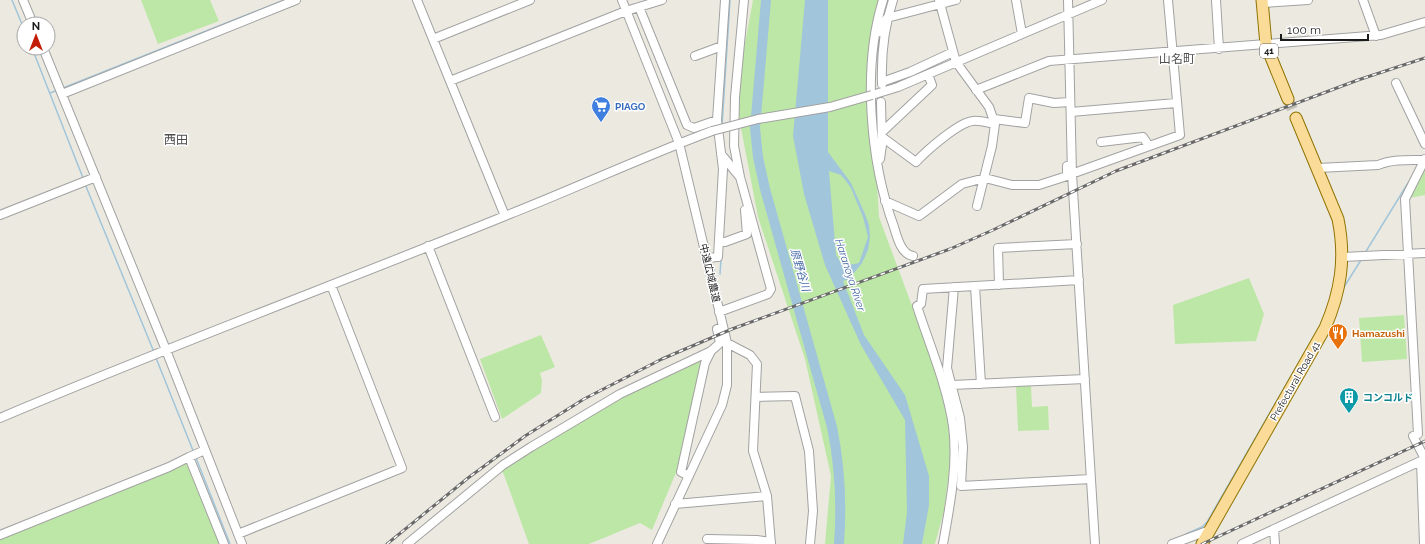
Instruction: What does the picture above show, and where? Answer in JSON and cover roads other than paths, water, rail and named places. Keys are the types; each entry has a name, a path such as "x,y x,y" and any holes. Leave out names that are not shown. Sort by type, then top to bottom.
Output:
{"main road":[{"name":"41","path":"1262,2 1266,45 1288,99"},
{"name":"Prefectural Road 41","path":"1202,544 1325,328 1335,305 1343,257 1342,236 1337,212 1296,118"}],"street":[{"path":"22,0 29,16"},
{"path":"62,94 296,0"},
{"path":"417,0 505,216"},
{"name":"中遠広域農道","path":"622,0 679,143 727,343 728,374 725,394 657,544"},
{"path":"450,81 626,11 662,0"},
{"path":"706,258 718,257 723,169 717,120 725,0"},
{"path":"719,312 768,294 770,289 740,177 734,146 735,104 744,0"},
{"path":"883,0 874,42 872,95 877,166 885,201 899,241 904,252 913,256"},
{"path":"893,0 887,18 881,63 882,83 953,52"},
{"path":"874,42 882,24 887,18 939,2 956,0"},
{"path":"1016,0 1022,34"},
{"path":"1068,0 1070,102 1077,244 1095,544"},
{"path":"0,418 150,356 505,216 679,143 712,131 758,119 830,107 872,95 928,74 1102,0"},
{"path":"1077,172 1180,135 1168,0"},
{"path":"1216,0 1219,49"},
{"path":"1262,2 1308,0"},
{"path":"1363,0 1376,36"},
{"path":"433,39 525,1"},
{"path":"939,2 956,62 989,107 994,121 992,146 977,206"},
{"path":"639,7 687,125 694,128 717,120"},
{"path":"976,90 1042,63 1376,36 1425,22"},
{"path":"695,56 722,46"},
{"path":"46,56 242,544"},
{"path":"882,135 932,85 928,74"},
{"path":"1396,83 1425,144"},
{"path":"882,135 916,162 940,140 971,121 1025,123 1029,98 1054,102 1070,102"},
{"path":"877,166 880,156 882,135 881,102"},
{"path":"1071,112 1176,103"},
{"path":"885,201 919,216 962,184 985,178 1012,185 1039,185 1067,176 1065,126 1071,122"},
{"path":"1101,142 1143,137 1149,146"},
{"path":"720,153 740,177"},
{"path":"1318,168 1378,165 1404,160 1424,161 1405,199 1409,254 1415,435 1424,460 1424,544"},
{"path":"0,215 95,178"},
{"path":"719,242 725,242 748,234 744,189"},
{"path":"999,285 998,248 1077,244"},
{"path":"428,246 495,417"},
{"path":"1343,257 1425,253"},
{"path":"943,544 952,490 955,456 953,425 946,395 917,306 921,304 923,289 1079,280"},
{"path":"238,534 402,468 331,285"},
{"path":"975,286 981,384"},
{"path":"954,287 947,368 960,418 963,447 961,486 1091,479"},
{"path":"407,544 503,466 531,447 620,394 710,351 720,343 717,329 722,327"},
{"path":"707,539 757,540 771,543 767,496 753,451 758,370 755,360 727,343"},
{"path":"689,476 681,472 705,363 710,351"},
{"path":"952,385 1085,379"},
{"path":"756,397 795,396 809,451 813,511 810,544"},
{"path":"0,535 169,467 205,450"},
{"path":"189,457 224,544"},
{"path":"1242,544 1424,460"},
{"path":"675,504 767,496"},
{"path":"1274,529 1275,544"},
{"path":"1172,544 1210,530"}],"water":[{"name":"Haranoya River","path":"805,0 828,0 828,152 851,183 869,225 870,237 868,250 862,263 849,279 843,281 864,335 905,395 929,476 929,505 922,544 903,544 907,512 905,420 861,345 825,265 804,194 793,136","holes":["829,171 841,175 851,188 863,217 868,237 859,263 843,266 836,255"]}],"waterway":[{"path":"12,0 19,16"},
{"path":"63,88 284,0"},
{"path":"722,126 730,0"},
{"name":"原野谷川","path":"766,0 755,128 758,157 765,189 832,427 840,485 839,544"},
{"path":"35,56 83,178"},
{"path":"50,93 58,90"},
{"path":"1365,253 1408,183"},
{"path":"85,184 154,352"},
{"path":"720,274 721,259"},
{"path":"1344,287 1361,260"},
{"path":"1186,534 1202,527 1207,522 1321,324"},
{"path":"156,358 194,453"},
{"path":"196,458 230,544"}],"tunnel":[{"path":"1288,99 1296,118"}],"railway":[{"path":"387,544 468,478 525,436 584,399 662,359 732,329 950,249 1116,171 1358,80 1425,58"},
{"path":"1202,544 1425,441"}],"place":[{"name":"PIAGO","path":"601,123"},
{"name":"Hamazushi","path":"1338,350"},
{"name":"コンコルド","path":"1349,414"}],"district":[{"name":"山名町","path":"1177,59"},
{"name":"西田","path":"176,140"}]}
